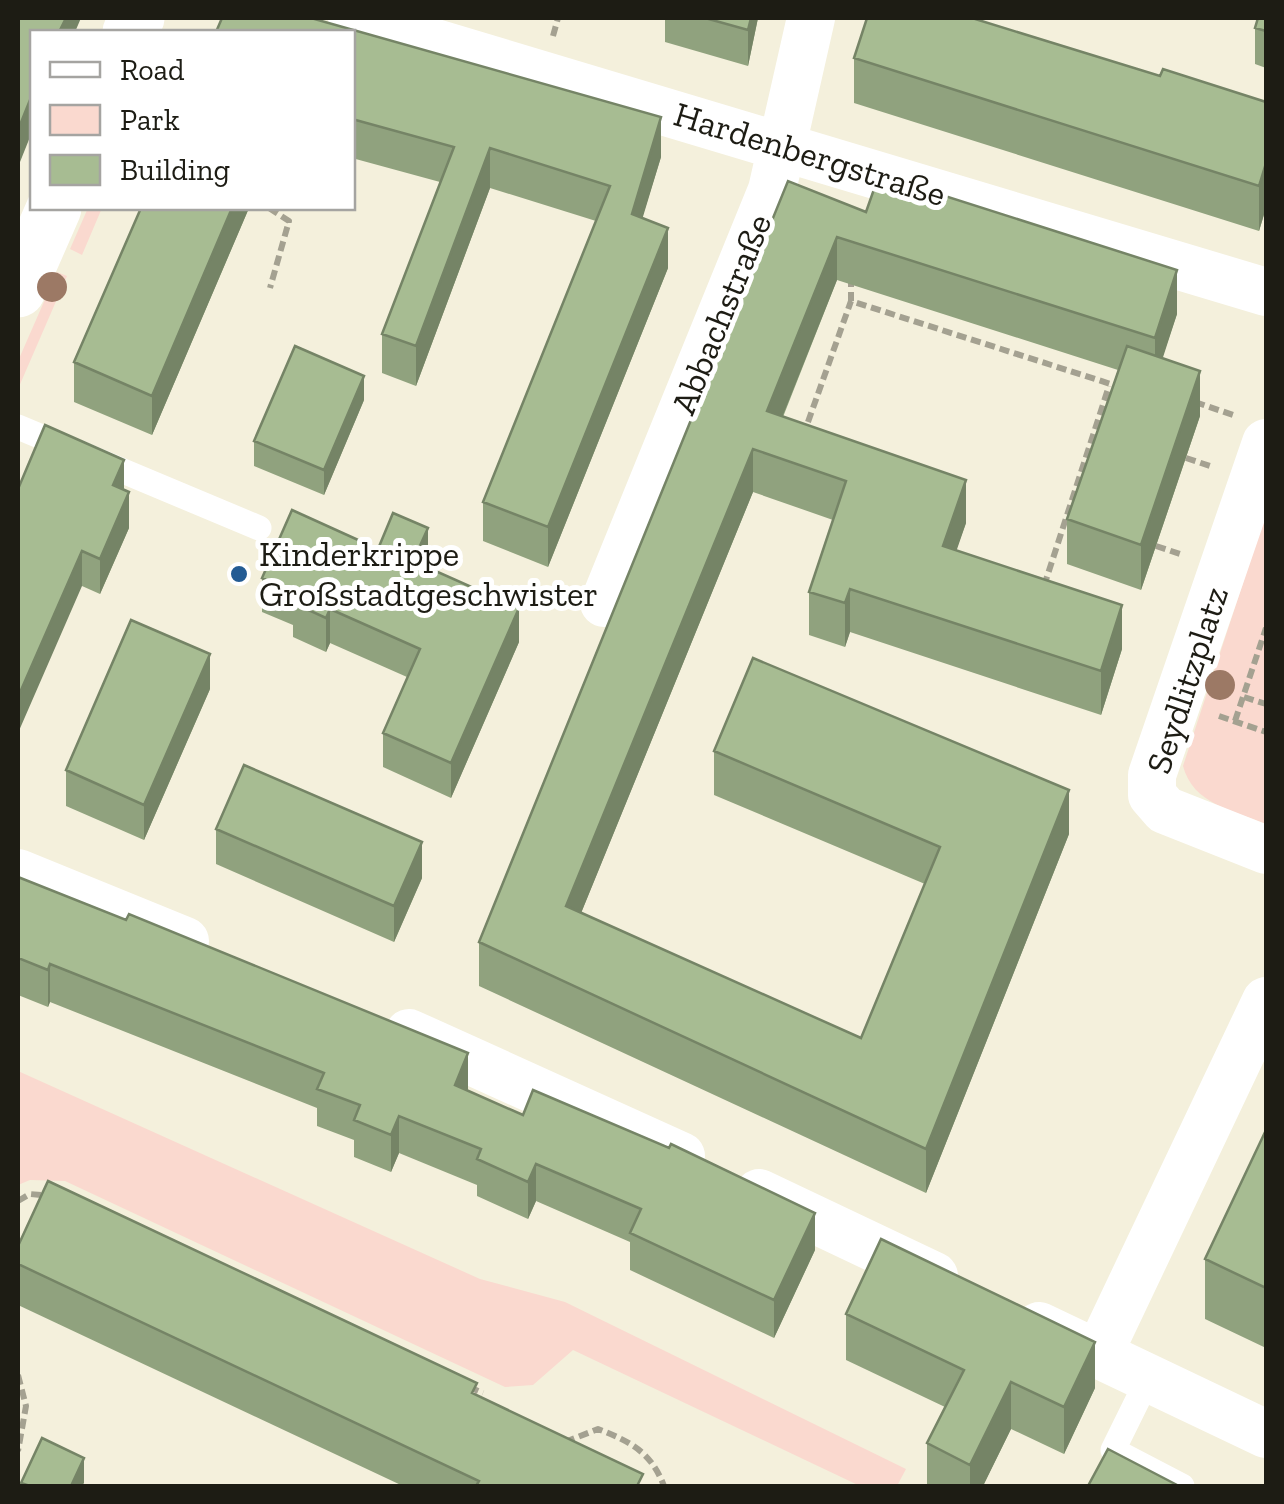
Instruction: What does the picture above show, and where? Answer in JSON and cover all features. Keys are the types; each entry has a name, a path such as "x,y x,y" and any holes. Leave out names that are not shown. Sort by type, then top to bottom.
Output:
{"street":[{"name":"Hardenbergstraße","path":"352,18 1266,292"},
{"name":"Abbachstraße","path":"604,603 772,190 811,18"},
{"path":"18,290 53,210"},
{"name":"Seydlitzplatz","path":"1254,430 1152,775 1152,795 1165,810 1266,850"},
{"path":"18,873 233,960"},
{"path":"1098,1354 1266,1001"},
{"path":"376,1019 590,1113 1266,1434"}],"lane":[{"path":"18,428 259,528"},
{"path":"1149,1376 1113,1450 1182,1486"}],"path":[{"path":"270,288 289,221 272,210"},
{"path":"808,422 851,301 849,281 855,263"},
{"path":"851,301 1110,386 1138,388"},
{"path":"1044,588 1110,386"},
{"path":"1188,400 1254,430"},
{"path":"1235,722 1266,628"},
{"path":"1244,696 1266,704"},
{"path":"18,1201 30,1194 67,1197"},
{"path":"18,1375 26,1406 18,1451"},
{"path":"465,1385 483,1393"},
{"path":"558,1455 564,1443 598,1429 635,1444 656,1466 664,1486"}],"green space":[{"path":"87,210 101,210 82,255 70,249"},
{"path":"57,272 67,276 18,389 18,361"},
{"path":"1266,513 1266,824 1205,797 1195,789 1183,766"},
{"path":"18,1071 480,1279 565,1302 906,1469 897,1486 860,1486 573,1350 533,1385 505,1387 65,1181 30,1180 18,1185"}],"building":[{"path":"18,18 66,18 60,30 30,30 30,100 18,130"},
{"path":"222,18 311,18 353,30 217,30"},
{"path":"705,18 751,18 748,30"},
{"path":"867,18 972,18 1160,76 1163,69 1266,102 1266,163 1259,186 854,58"},
{"path":"1258,18 1266,18 1266,31 1255,28"},
{"path":"355,30 661,117 632,214 668,228 548,527 483,502 610,186 490,148 416,346 382,334 454,147 355,120"},
{"path":"879,175 1177,270 1155,338 837,237 767,411 966,480 943,546 1122,605 1101,671 850,589 845,603 809,592 846,481 753,449 566,906 861,1038 940,847 714,751 753,658 1069,790 926,1149 479,942 788,181 866,212"},
{"path":"140,210 231,210 152,396 74,362"},
{"path":"295,346 364,376 324,470 254,441"},
{"path":"1127,346 1200,371 1141,545 1067,519"},
{"path":"45,425 124,460 113,485 129,492 100,559 82,551 18,697 18,489"},
{"path":"292,510 378,549 393,513 428,528 413,561 519,608 451,763 383,733 420,649 330,609 326,618 293,603 298,593 262,578"},
{"path":"131,620 210,654 144,805 66,770"},
{"path":"244,765 422,842 394,906 216,829"},
{"path":"18,877 126,920 129,914 468,1053 455,1085 523,1115 533,1090 669,1148 671,1144 815,1213 774,1300 630,1233 641,1209 536,1164 528,1182 477,1159 481,1149 399,1116 391,1135 354,1120 360,1105 317,1089 324,1073 50,964 48,970 18,958"},
{"path":"1266,1130 1266,1288 1205,1259"},
{"path":"48,1181 477,1383 472,1393 643,1474 637,1486 476,1486 479,1481 18,1264 18,1246"},
{"path":"881,1239 1095,1342 1064,1407 1011,1382 970,1465 927,1443 964,1370 846,1314"},
{"path":"42,1438 84,1458 71,1486 21,1483"},
{"path":"1108,1449 1179,1486 1088,1486"}],"place":[{"name":"Kinderkrippe Großstadtgeschwister","path":"239,574"}]}
